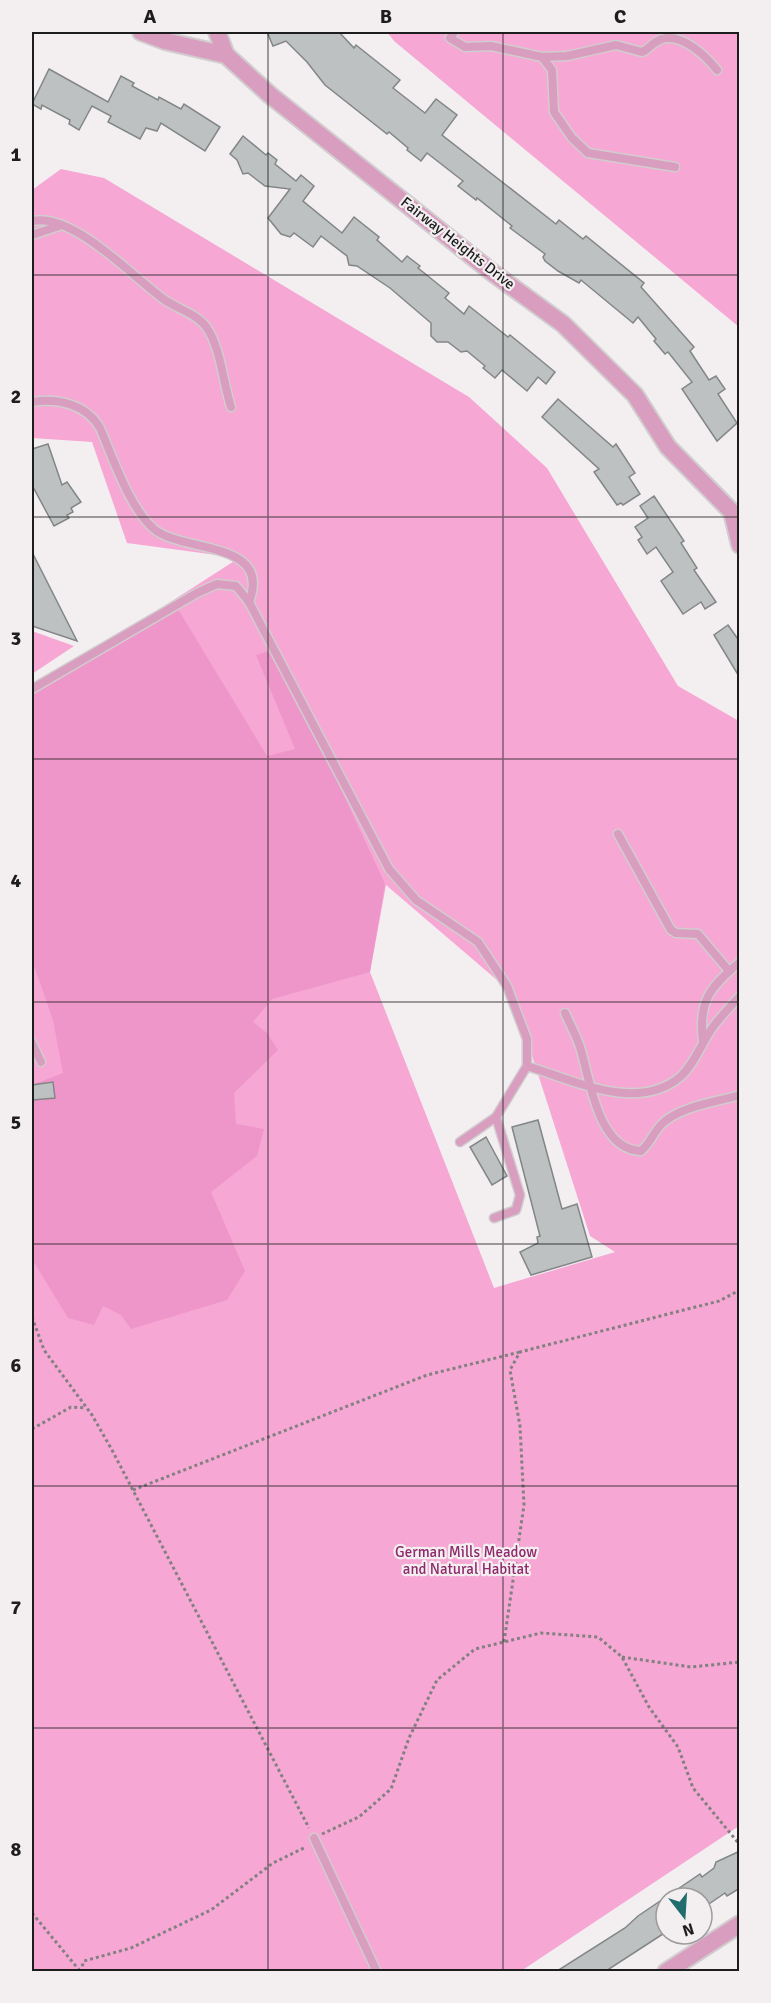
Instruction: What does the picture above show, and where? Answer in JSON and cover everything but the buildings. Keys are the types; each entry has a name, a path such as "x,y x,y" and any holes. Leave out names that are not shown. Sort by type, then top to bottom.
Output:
{"street":[{"name":"Fairway Heights Drive","path":"141,32 165,41 226,55 270,95 493,273 563,324 635,394 668,447 736,514 740,545"},
{"path":"218,32 226,55"},
{"path":"666,1971 740,1924"}],"lane":[{"path":"454,32 450,38 465,46 492,46 542,57 567,56 616,45 642,52 661,39 669,39 699,50 717,70"},
{"path":"542,57 552,70 554,112 572,138 588,153 675,167"},
{"path":"32,221 42,218 63,225 92,242 163,299 203,324 212,339 231,407"},
{"path":"32,235 52,226 63,225"},
{"path":"32,402 60,401 90,414 100,428 147,522 171,539 219,550 240,558 251,577 252,593 249,602"},
{"path":"32,689 197,593 217,585 236,586 249,602 389,869 416,900 478,942 507,986 527,1039 527,1066 496,1117 460,1142"},
{"path":"618,834 671,930 676,933 698,934 729,971"},
{"path":"703,1041 705,998 740,962"},
{"path":"527,1066 590,1085 639,1095 665,1086 681,1076 703,1041 740,996"},
{"path":"565,1013 579,1045 598,1117 620,1143 631,1151 641,1151 650,1144 662,1123 680,1112 740,1095"},
{"path":"32,1043 41,1062"},
{"path":"494,1218 516,1210 520,1195 496,1117"},
{"path":"314,1838 377,1971"}],"path":[{"path":"133,1490 427,1375 719,1301 740,1290"},
{"path":"32,1317 44,1350 86,1408 133,1490 314,1838"},
{"path":"504,1642 524,1505 520,1426 510,1370 520,1352"},
{"path":"32,1429 71,1407 86,1408"},
{"path":"32,1913 80,1971 84,1961 131,1948 211,1910 273,1863 302,1851 314,1838 359,1816 391,1789 409,1738 437,1680 475,1649 540,1633 598,1636 622,1657 645,1700 678,1747 693,1788 740,1845"},
{"path":"622,1657 692,1667 740,1662"}],"green space":[{"path":"387,32 739,32 739,327 394,41"},
{"name":"German Mills Meadow and Natural Habitat","path":"61,169 104,178 469,397 547,468 678,686 739,721 739,1826 521,1971 32,1971 32,691 239,558 127,543 92,442 32,438 32,190","holes":["386,885 512,993 590,1236 615,1252 494,1288 370,972"]},
{"path":"32,631 74,646 32,674"}],"shaded area":[{"path":"173,601 267,756 295,749 256,655 276,649 385,884 370,972 272,999 253,1022 267,1033 278,1050 234,1093 236,1124 264,1129 257,1156 211,1192 245,1271 227,1300 131,1329 121,1315 103,1306 94,1325 68,1318 32,1259 32,1085 63,1073 53,1020 32,960 32,691"}]}
